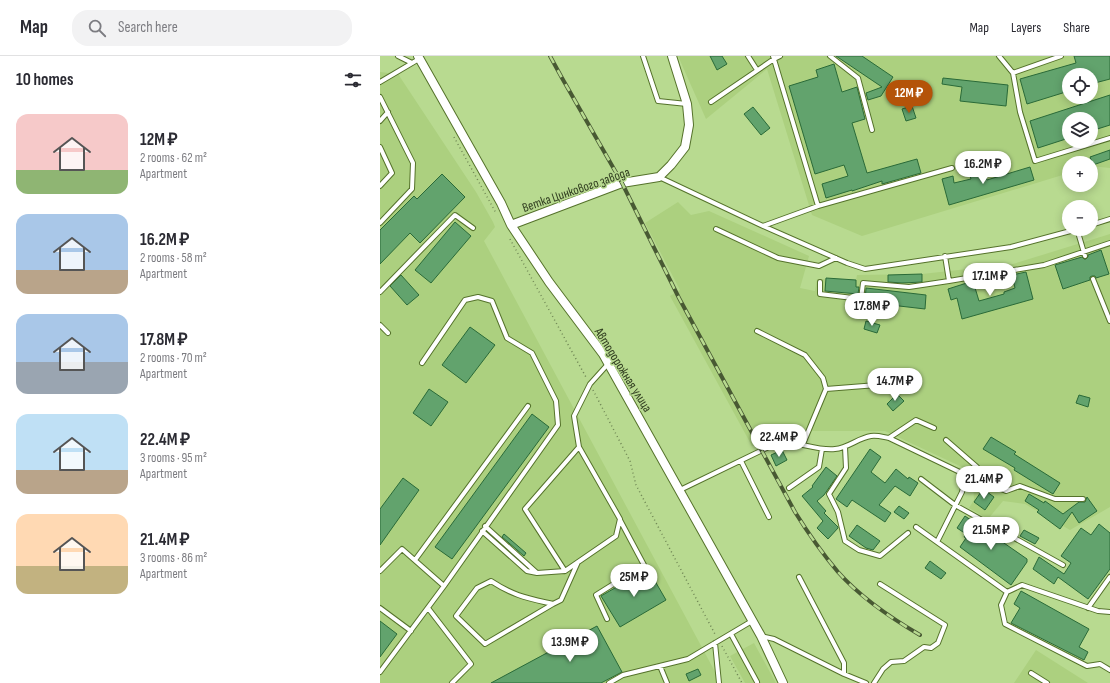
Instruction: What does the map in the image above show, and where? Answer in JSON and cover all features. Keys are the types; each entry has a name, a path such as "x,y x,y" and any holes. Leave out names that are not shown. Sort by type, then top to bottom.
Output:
{"street":[{"path":"659,177 671,165 685,147 689,125 688,104 672,56"},
{"name":"Автодорожная улица","path":"417,59 501,203 511,225 549,282 603,354 753,621 783,683"},
{"name":"Ветка Цинкового завода","path":"511,225 622,183 659,177"}],"lane":[{"path":"398,56 417,59"},
{"path":"643,56 658,101 688,104"},
{"path":"748,56 757,70"},
{"path":"711,102 773,57 780,56"},
{"path":"830,56 858,78 872,130"},
{"path":"998,56 1013,73 1020,112 1035,161 1110,138"},
{"path":"1013,73 1061,56"},
{"path":"773,57 818,206"},
{"path":"380,82 417,59"},
{"path":"380,97 413,163 412,189 380,222"},
{"path":"380,121 388,112"},
{"path":"380,147 392,174 380,186"},
{"path":"763,226 818,206 952,168"},
{"path":"659,177 847,264 865,269 945,256 1011,248 1062,233"},
{"path":"380,292 455,215 473,228"},
{"path":"1098,223 1110,219"},
{"path":"716,230 778,258 819,266 836,258"},
{"path":"1079,236 1084,253"},
{"path":"820,282 820,294 861,299 863,284 909,287 949,281 1044,265 1084,253 1110,243"},
{"path":"945,256 949,281"},
{"path":"1093,279 1110,321"},
{"path":"380,672 444,586 485,526 558,425 556,401 532,353 507,338 492,301 478,297 465,300 422,363"},
{"path":"380,325 388,333"},
{"path":"757,331 805,355 822,378 826,389 803,444"},
{"path":"607,619 596,595 644,565 620,519 579,448 574,416 590,384 608,364"},
{"path":"826,389 877,385"},
{"path":"415,560 528,406"},
{"path":"889,438 916,420 934,428"},
{"path":"680,490 779,442 789,441 822,449 835,449 845,447 870,436 879,436 889,438 966,475 1006,491 1020,486 1055,499 1083,498"},
{"path":"946,440 977,467 990,484"},
{"path":"845,447 846,468 837,484 829,494 838,512 844,541 859,550 880,556 908,533"},
{"path":"565,571 525,509 579,448"},
{"path":"789,488 819,466 822,449"},
{"path":"741,461 769,517"},
{"path":"937,542 962,492 966,475"},
{"path":"921,479 955,505 1063,565"},
{"path":"482,531 527,571 537,573 565,571 616,536 620,519"},
{"path":"485,526 537,573"},
{"path":"916,527 1006,592"},
{"path":"380,571 402,549 444,586"},
{"path":"553,604 506,591 491,581 477,588 456,616 485,644 560,600 578,562"},
{"path":"1088,608 1110,576"},
{"path":"799,577 844,663 844,674"},
{"path":"874,683 891,662 904,661 924,647 931,648 938,644 945,625 880,584"},
{"path":"1110,612 1088,608 1022,585 1006,592 1001,605 1005,624 1087,666 1100,664 1110,670"},
{"path":"428,608 471,664 452,683"},
{"path":"380,609 411,631"},
{"path":"609,683 623,675 688,659 753,621"},
{"path":"731,634 757,682"},
{"path":"761,636 774,639 844,674 866,683"},
{"path":"717,642 719,683"},
{"path":"660,666 667,683"},
{"path":"1031,673 1047,683"}],"path":[{"path":"454,137 499,218"},
{"path":"510,238 590,384 630,461 636,486 717,642 742,683"}],"shaded area":[{"path":"678,56 1110,56 1110,168 1098,167 1098,156 1062,156 1062,175 862,236 812,215 767,69 706,119"},
{"path":"397,70 400,77 476,192 493,222 495,227 484,241 721,683 380,683 380,72 389,73"},
{"path":"678,202 691,215 709,211 809,256 800,288 815,291 817,279 856,280 857,275 922,274 1013,264 1110,234 1110,507 1070,530 1025,504 1003,501 988,519 969,508 974,500 973,484 979,475 885,431 797,431 752,446 670,296 680,290 645,223"},
{"path":"754,643 776,683 745,683 730,656"},
{"path":"1036,650 1088,683 1014,683"}],"building":[{"path":"710,56 722,56 727,64 717,70"},
{"path":"836,56 862,56 893,77 881,96 868,100 866,93 882,87"},
{"path":"1074,56 1110,56 1110,79 1098,82 1098,68 1062,68 1062,93 1027,104 1020,79 1076,63"},
{"path":"834,64 842,92 857,87 865,119 852,123 867,173 917,159 921,173 882,184 882,181 826,198 822,184 848,176 844,165 815,174 789,86 818,77 816,70"},
{"path":"943,78 1008,85 1006,106 960,101 962,87 942,84"},
{"path":"1110,95 1110,125 1098,129 1098,112 1062,112 1062,140 1038,148 1030,121 1082,104 1098,104 1098,99"},
{"path":"912,106 916,118 906,121 902,109"},
{"path":"753,107 770,128 761,135 744,114"},
{"path":"1110,150 1110,159 1098,163 1098,156 1093,156"},
{"path":"1030,167 1034,180 949,205 942,179 953,176 954,183 971,179 969,173 983,168 987,180"},
{"path":"442,174 465,197 420,243 410,233 380,264 380,230 414,196 417,199"},
{"path":"455,222 471,236 431,283 415,270"},
{"path":"1101,250 1109,274 1096,278 1095,276 1092,276 1090,277 1090,280 1063,289 1055,265 1082,257 1086,259 1088,255"},
{"path":"1026,272 1033,299 962,319 957,298 951,300 948,289 973,281 979,301 1004,294 1004,292 1015,288 1012,275"},
{"path":"922,274 922,282 888,282 888,275"},
{"path":"401,275 419,295 407,305 390,286"},
{"path":"826,278 856,280 856,287 859,287 858,294 825,291"},
{"path":"866,288 926,295 925,309 865,302"},
{"path":"866,321 880,325 877,333 864,329"},
{"path":"470,327 495,345 466,383 442,365"},
{"path":"429,389 448,402 431,426 413,413"},
{"path":"897,394 904,401 893,411 887,404"},
{"path":"1079,395 1090,398 1088,407 1076,403"},
{"path":"532,414 549,427 452,559 435,547"},
{"path":"991,437 1016,452 1014,454 1060,483 1053,494 1014,470 1015,468 983,449"},
{"path":"870,449 881,457 871,472 885,483 896,469 908,479 909,477 918,483 910,496 895,486 879,505 891,513 885,522 852,500 847,507 836,499"},
{"path":"782,450 787,460 776,466 771,455"},
{"path":"826,467 837,476 824,495 817,501 826,511 824,513 838,527 828,539 817,528 823,521 802,496 813,487 812,486"},
{"path":"403,478 419,490 380,545 380,509"},
{"path":"983,489 994,497 985,510 974,502"},
{"path":"1029,494 1044,503 1045,501 1063,514 1079,502 1085,502 1087,497 1097,511 1079,523 1072,512 1060,529 1037,512 1039,510 1025,501"},
{"path":"899,506 909,513 904,519 894,512"},
{"path":"965,516 1027,559 1027,562 1011,585 960,547 966,538 964,537 966,534 957,528"},
{"path":"1099,524 1110,533 1110,569 1088,599 1058,577 1054,584 1033,569 1039,557 1064,574 1071,563 1061,556 1081,528 1091,535"},
{"path":"857,525 880,541 873,550 866,548 849,536"},
{"path":"1024,530 1039,538 1035,544 1020,536"},
{"path":"504,534 526,553 524,556 502,537"},
{"path":"930,561 946,573 941,579 925,568"},
{"path":"648,569 666,600 620,627 601,596"},
{"path":"1021,591 1089,629 1079,647 1088,652 1084,660 1011,623 1020,608 1014,604"},
{"path":"380,621 397,634 380,657"},
{"path":"597,626 622,672 601,683 491,683"},
{"path":"698,669 701,675 689,681 686,674"}],"railway":[{"path":"550,56 622,183 679,298 800,520 826,558 856,590 898,622 920,635"}]}
